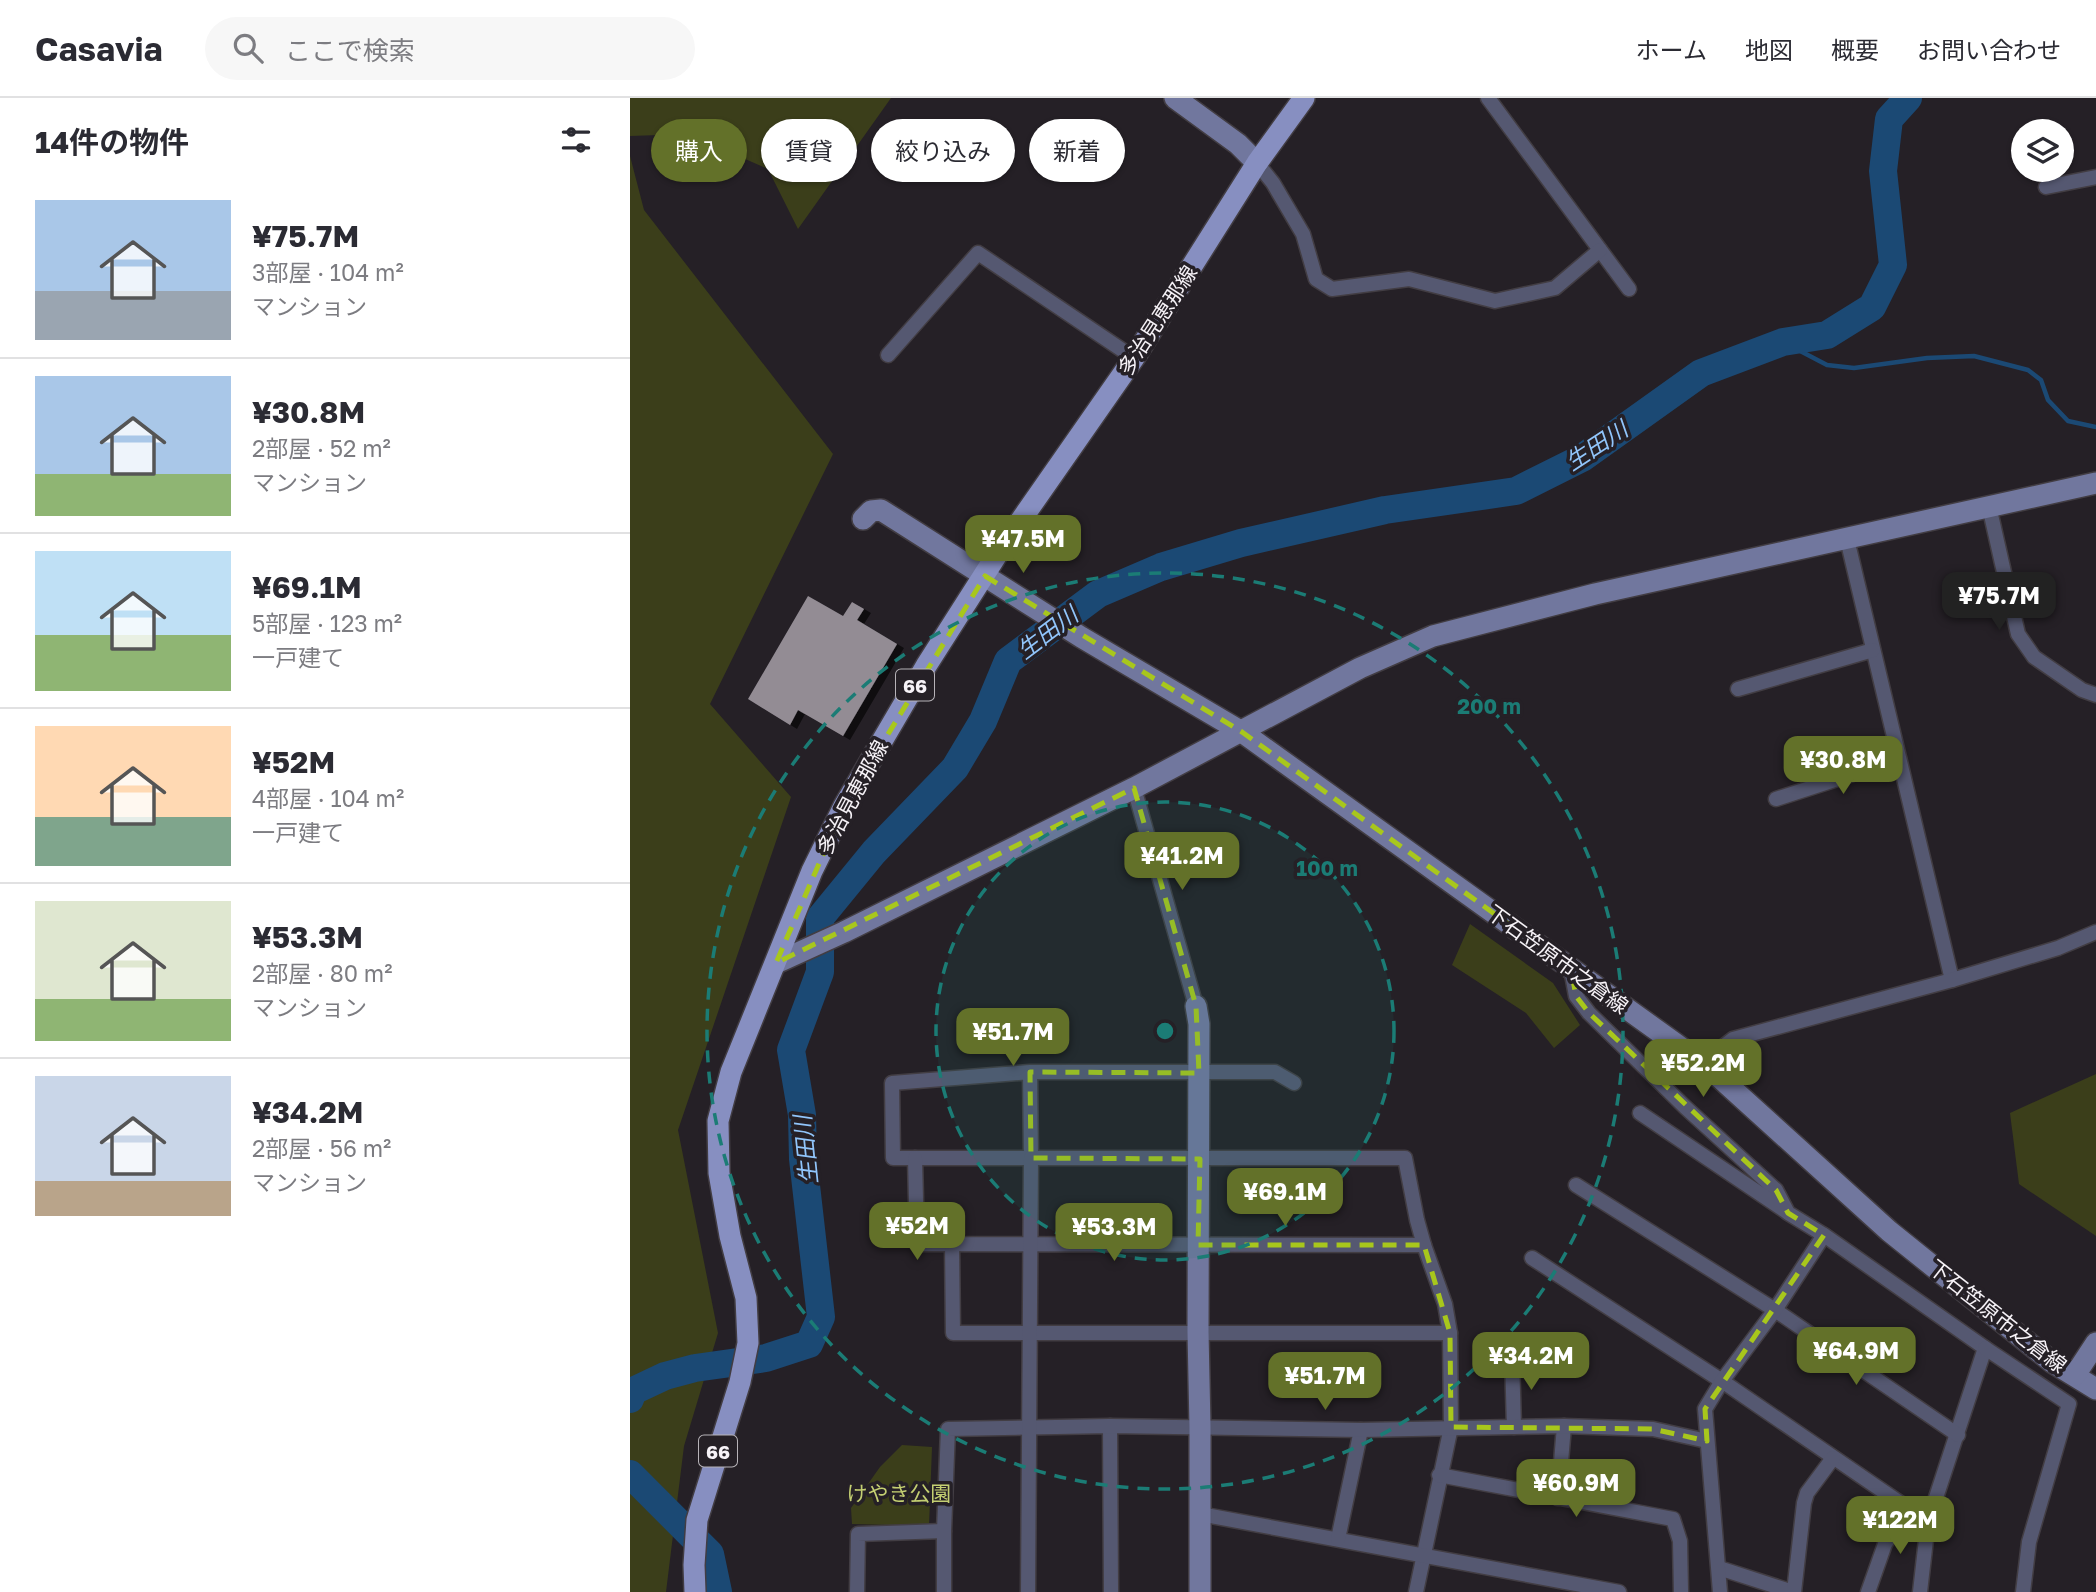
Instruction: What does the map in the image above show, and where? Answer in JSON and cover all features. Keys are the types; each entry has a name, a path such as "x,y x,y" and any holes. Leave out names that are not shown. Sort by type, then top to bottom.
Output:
{"main road":[{"name":"多治見恵那線","path":"695,1592 697,1520 740,1382 748,1343 746,1298 730,1236 719,1173 718,1121 732,1072 812,871 844,806 926,666 998,553 1134,358 1257,163 1304,98"}],"street":[{"path":"1175,98 1238,144 1257,163 1273,183 1303,234 1315,279 1332,289 1409,279 1495,301 1555,288 1600,250"},
{"path":"1488,98 1629,289"},
{"path":"2046,187 2096,177"},
{"path":"888,355 978,253 1134,358"},
{"path":"776,963 1134,788 1360,668 1433,636 1595,594 2096,483"},
{"path":"1989,506 2018,634 2034,657 2082,690 2096,695"},
{"name":"下石笠原市之倉線","path":"863,519 871,510 881,510 1082,637 1242,732 1707,1067 1889,1231 2052,1362 2096,1390"},
{"path":"1847,539 1952,980"},
{"path":"1738,689 1873,650"},
{"path":"1776,799 1899,759"},
{"path":"1134,788 1199,1024 1198,1332 1200,1514 1205,1591"},
{"path":"1707,1067 1716,1052 1733,1039 1952,980 2059,948 2096,932"},
{"path":"1571,969 1576,996 1589,1013 1685,1107 1776,1190 1788,1213"},
{"path":"1028,1592 1030,1072"},
{"path":"1294,1083 1275,1072 1030,1072 892,1083 893,1158 1405,1158 1417,1220 1445,1304 1450,1333 1451,1427 1416,1592"},
{"path":"1640,1113 1824,1235 2069,1404 2029,1542 2022,1592"},
{"path":"915,1158 917,1244 1424,1245"},
{"path":"1576,1185 1775,1310 1958,1435"},
{"path":"1720,1592 1705,1409 1824,1235"},
{"path":"952,1244 953,1332 1450,1333"},
{"path":"1532,1258 1722,1381 1928,1522"},
{"path":"2075,1375 2096,1343"},
{"path":"1920,1592 1928,1522 1985,1348"},
{"path":"1512,1358 1514,1427"},
{"path":"944,1592 948,1429 1110,1426 1361,1430 1564,1426 1653,1429 1707,1441"},
{"path":"1110,1426 1111,1592"},
{"path":"1558,1498 1564,1426"},
{"path":"1338,1539 1361,1430"},
{"path":"1719,1568 1793,1592 1804,1503 1807,1493 1833,1458"},
{"path":"1439,1475 1673,1519 1680,1541 1681,1592"},
{"path":"1868,1592 1885,1544 1909,1509"},
{"path":"1200,1514 1619,1592"},
{"path":"857,1592 858,1534 944,1531"}],"highlighted area":[{"path":"985,576 1242,732 1571,969 1576,996 1589,1013 1776,1190 1788,1213 1824,1235 1705,1409 1707,1441 1653,1429 1451,1427 1450,1333 1424,1245 1198,1245 1200,1159 1031,1158 1030,1072 1199,1073 1196,1006 1134,788 776,963 844,806"}],"green space":[{"path":"630,98 891,98 876,119 871,119 871,126 857,146 857,119 761,119 761,166 747,160 747,119 651,119 651,135 630,136"},
{"path":"630,156 644,210 833,454 710,704 791,797 678,1130 718,1333 684,1446 666,1592 630,1592"},
{"path":"774,182 831,182 798,229"},
{"path":"1470,924 1553,983 1580,1025 1554,1048 1526,1013 1452,965"},
{"path":"2096,1074 2096,1236 2019,1184 2010,1113"},
{"name":"けやき公園","path":"902,1445 932,1447 929,1526 852,1524 851,1508 880,1467"}],"building":[{"path":"808,596 843,616 852,602 864,609 857,620 897,644 843,736 798,710 790,725 748,699"}],"waterway":[{"name":"生田川","path":"630,1399 633,1391 665,1376 695,1368 766,1358 809,1344 821,1317 803,1159 802,1115 791,1050 820,972 820,918 874,852 955,768 983,721 1008,661 1098,594 1161,567 1241,543 1385,510 1516,491 1582,458 1701,373 1783,342 1827,335 1872,307 1893,265 1883,171 1889,119 1908,98"},
{"path":"1783,342 1827,365 1854,368 1927,358 1974,356 2028,370 2041,380 2048,400 2068,421 2096,427"},
{"name":"生田川","path":"630,1474 710,1554 718,1592"}]}
